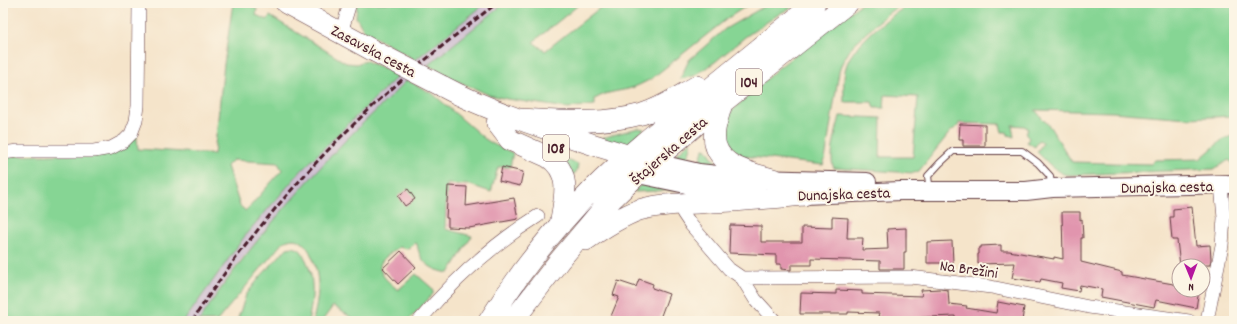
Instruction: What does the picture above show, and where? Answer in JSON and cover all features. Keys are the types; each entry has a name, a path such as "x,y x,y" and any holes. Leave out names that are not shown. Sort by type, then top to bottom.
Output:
{"main road":[{"name":"Zasavska cesta","path":"286,3 442,86 498,123 544,143 634,165"},
{"name":"Štajerska cesta","path":"513,321 559,261 607,204 634,165 750,56 815,3"},
{"name":"Štajerska cesta","path":"489,321 528,264 560,225 593,190 634,165 722,103 848,3"},
{"path":"519,119 566,122 622,118 643,113 664,105 750,56"},
{"name":"Zasavska cesta","path":"462,98 634,165"},
{"path":"722,103 715,131 715,143 720,155 734,167 776,180"},
{"path":"498,123 510,140 554,160 560,167 564,176 565,184 564,203 560,225"},
{"name":"Dunajska cesta","path":"634,165 752,179 929,184 1026,184 1052,188"},
{"name":"Dunajska cesta","path":"634,165 686,184 736,191 804,195 922,191 1026,191 1052,188 1228,184"},
{"path":"559,261 608,225 640,210 670,205 804,195"}],"street":[{"path":"3,153 18,151 94,151 111,148 124,141 131,134 136,121 138,106 138,3"},
{"path":"341,33 350,3"},
{"path":"1207,321 1222,245 1228,184"},
{"path":"682,214 729,269 742,278 755,299 775,321"},
{"path":"419,321 436,301 464,274 519,228 538,216"},
{"name":"Na Brežini","path":"742,278 910,277 991,287 1089,307 1189,321"}],"lane":[{"path":"929,184 928,176 952,151 1022,151 1038,163 1050,176 1052,188"}],"shaded area":[{"path":"486,3 505,3 407,80 343,143 240,261 199,321 184,321 247,233 301,171 415,60"}],"green space":[{"path":"233,3 246,3 257,9 256,15 267,20 270,16 346,63 357,64 366,60 398,76 301,171 247,233 184,321 3,321 3,156 93,154 136,130 138,149 214,154 224,64","holes":["233,160 278,163 282,170 246,211 240,206 227,166"]},
{"path":"357,3 486,3 415,60 364,31 356,17"},
{"path":"505,3 581,3 533,42 545,51 606,3 751,3 728,18 651,79 631,88 603,95 595,99 595,105 567,108 489,95 452,79 428,65"},
{"path":"770,3 800,3 779,14 745,37 715,62 694,76 680,79 689,60 725,29"},
{"path":"862,3 903,3 887,14 853,45 842,63 839,72 823,165 743,156 734,150 722,132 725,117 777,69"},
{"path":"914,3 1234,3 1234,116 1188,118 1113,112 1035,110 1050,127 1072,162 1151,164 1155,160 1200,159 1222,140 1234,135 1234,165 1229,160 1214,169 1070,175 1063,174 1049,164 1037,152 1043,143 1039,140 1035,147 1027,142 1029,138 1026,135 1028,128 1024,126 1012,125 1014,137 1008,135 1007,132 1002,132 1000,124 959,123 919,171 914,173 834,168 832,164 832,151 840,116 881,118 880,157 913,157 918,97 885,95 884,108 874,108 872,102 844,102 844,75 849,59 869,35 897,12"},
{"path":"407,80 433,94 485,139 513,153 510,167 498,167 491,192 470,185 447,184 445,229 472,236 449,273 432,268 427,264 418,251 417,244 415,243 407,249 399,247 387,256 381,263 381,272 398,290 416,274 433,289 433,294 408,321 357,321 333,306 322,321 313,321 318,294 318,284 314,262 308,248 298,240 292,239 283,242 217,321 199,321 231,274 303,186 342,144"},
{"path":"638,128 644,129 625,149 602,138"},
{"path":"691,141 691,147 686,162 671,160"},
{"path":"706,148 719,167 699,164 703,150"},
{"path":"564,159 578,164 576,173 571,175"},
{"path":"644,182 677,190 635,192 635,190"},
{"path":"293,247 300,250 302,253 311,275 312,298 308,321 237,321 246,295 260,277 287,248"}],"building":[{"path":"960,124 985,125 985,146 963,146 963,139 959,139"},
{"path":"502,167 523,172 520,186 499,181"},
{"path":"448,186 467,187 466,206 514,198 518,219 469,228 448,227 448,218 446,218"},
{"path":"408,189 415,199 405,206 398,196"},
{"path":"1192,207 1196,246 1210,245 1211,258 1179,258 1177,240 1172,240 1170,217 1173,217 1173,209"},
{"path":"1062,212 1080,212 1083,238 1081,238 1081,262 1122,272 1122,275 1171,284 1171,298 1198,298 1196,308 1156,300 1154,307 1101,297 1102,289 1080,285 1079,291 1061,288 1062,283 1041,279 1040,282 1012,278 1015,263 978,264 978,254 981,246 1001,245 1001,251 1063,259"},
{"path":"832,217 848,218 847,238 863,238 862,250 888,249 887,229 906,228 904,269 880,269 880,261 811,259 811,265 791,265 791,270 781,269 781,264 776,264 776,255 729,253 730,225 761,226 761,242 802,242 802,227 832,228"},
{"path":"952,241 953,263 927,263 927,242"},
{"path":"401,251 416,267 398,284 383,268"},
{"path":"639,279 653,284 652,288 669,294 659,321 609,321 619,297 613,295 618,281 636,287"},
{"path":"836,290 862,291 862,294 922,296 921,290 948,290 949,304 967,306 966,308 996,313 998,302 1024,307 1022,321 955,321 955,316 906,318 905,321 889,321 890,318 878,317 879,313 848,312 848,314 800,314 801,293 836,294"}],"railway":[{"path":"192,321 254,234 324,154 375,104 450,40 497,3"}]}
